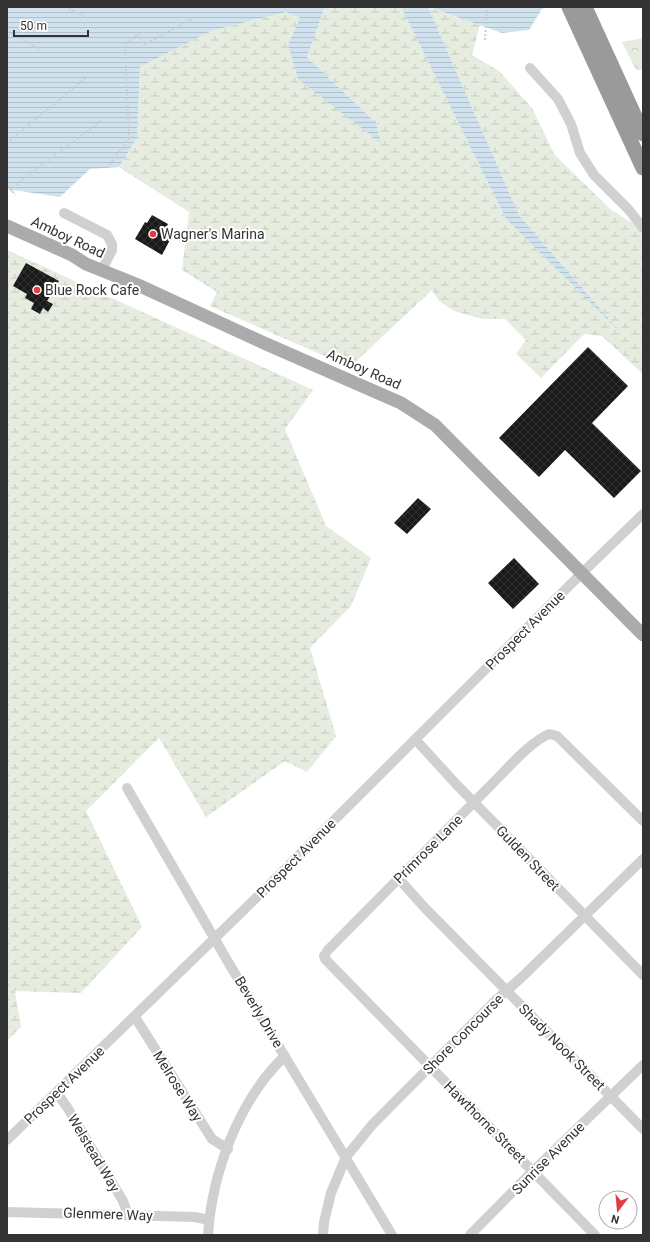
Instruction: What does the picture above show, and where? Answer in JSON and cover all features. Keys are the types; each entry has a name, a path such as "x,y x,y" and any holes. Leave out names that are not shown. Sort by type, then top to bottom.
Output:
{"highway":[{"path":"579,12 643,134"},
{"path":"579,12 643,168"}],"main road":[{"name":"Amboy Road","path":"7,226 72,255 86,264 401,403 416,412 435,425 643,635"}],"street":[{"path":"530,68 558,99 571,124 580,153 594,175 629,210 643,228"},
{"path":"64,213 107,235 112,244 112,250 102,270"},
{"name":"Prospect Avenue","path":"7,1140 215,938 643,514"},
{"name":"Primrose Lane","path":"324,956 328,950 474,802 534,744 542,737 549,734 557,736 643,821"},
{"name":"Gulden Street","path":"415,739 474,802 643,975"},
{"name":"Beverly Drive","path":"127,788 392,1235"},
{"name":"Shore Concourse","path":"323,1235 324,1222 329,1201 346,1157 372,1126 643,858"},
{"name":"Shady Nook Street","path":"399,879 424,907 643,1129"},
{"name":"Hawthorne Street","path":"324,956 325,959 595,1235"},
{"name":"Melrose Way","path":"135,1016 212,1139 228,1148"},
{"path":"208,1235 209,1220 220,1165 237,1125 254,1094 272,1068 285,1056"},
{"name":"Sunrise Avenue","path":"470,1235 533,1171 643,1065"},
{"name":"Welstead Way","path":"56,1093 67,1107 123,1201 128,1215"},
{"name":"Glenmere Way","path":"7,1212 128,1215 209,1220"}],"path":[{"path":"65,7 88,18"},
{"path":"485,40 487,7"},
{"path":"107,168 129,139 125,44 138,34 144,45 192,19"},
{"path":"7,32 40,49"},
{"path":"7,143 86,78"},
{"path":"11,190 102,120"},
{"path":"7,186 16,195"}],"green space":[{"path":"344,7 401,7 506,219 618,329 519,215 428,7 480,25 472,55 499,71 532,108 554,154 609,208 637,226 643,237 643,374 602,336 584,334 541,378 516,354 526,340 505,319 482,319 454,311 439,301 432,290 350,367 210,306 217,292 182,270 189,212 119,167 137,138 140,67 211,31 286,12 300,18 288,44 381,143 376,123 307,57 324,9"},
{"path":"643,38 643,70 636,70 622,42"},
{"path":"7,250 313,390 285,429 326,526 371,558 351,606 310,648 336,736 307,772 285,761 206,817 159,738 86,811 142,927 81,993 15,991 21,1027 7,1041"}],"water":[{"path":"7,7 344,7 324,9 307,57 376,123 381,143 298,79 288,44 300,18 286,12 211,31 140,67 137,138 119,167 90,169 60,197 7,189"},
{"path":"401,7 428,7 519,215 623,335 506,219"},
{"path":"429,7 548,7 542,9 529,30 502,33"}],"building":[{"name":"Wagner's Marina","path":"152,215 168,224 164,232 172,236 162,255 135,239 145,222 147,223"},
{"name":"Blue Rock Cafe","path":"26,263 59,281 47,301 53,304 48,312 43,308 40,314 31,309 34,303 25,298 27,294 13,286"},
{"path":"588,347 628,386 592,423 641,471 614,498 565,450 539,477 499,438"},
{"path":"418,498 431,509 407,534 394,523"},
{"path":"514,558 539,584 513,609 488,583"}],"place":[{"name":"Wagner's Marina","path":"153,234"},
{"name":"Blue Rock Cafe","path":"37,290"}]}
